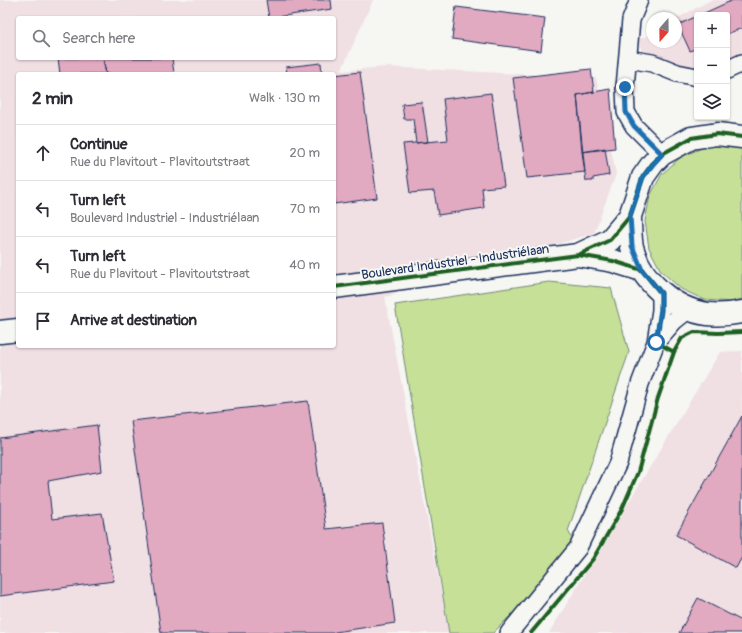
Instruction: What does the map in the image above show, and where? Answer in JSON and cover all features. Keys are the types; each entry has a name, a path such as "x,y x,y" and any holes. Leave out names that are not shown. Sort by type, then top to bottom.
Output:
{"main road":[{"name":"Boulevard Industriel - Industriélaan","path":"336,288 578,255 610,240 630,216 643,177 662,154 691,138 717,134 742,137"},
{"name":"Boulevard Industriel - Industriélaan","path":"630,216 632,246 642,270 661,293 689,309 709,314 742,312"},
{"name":"Boulevard Industriel - Industriélaan","path":"578,255 613,261 642,270"},
{"path":"0,332 16,330"}],"street":[{"path":"639,0 631,20 625,87 626,112 634,126 662,154"},
{"path":"628,59 652,63 694,77"},
{"path":"730,69 742,63"},
{"path":"509,633 578,548 618,463 640,384 656,342 661,310 661,293"},
{"path":"656,342 674,321 689,309"}],"shaded area":[{"path":"0,0 373,0 341,71 385,67 596,78 616,174 594,233 385,297 449,633 0,633"},
{"path":"711,0 742,0 742,61 730,65 730,12 694,12 694,76 646,62 638,40 646,36 646,48 682,48 682,16"},
{"path":"742,351 742,633 549,633 720,352"}],"green space":[{"path":"729,145 742,148 742,299 732,302 705,300 681,289 661,271 649,248 645,221 650,196 662,174 681,157 704,147"},
{"path":"549,282 611,288 629,352 568,531 578,548 493,633 449,633 395,305"}],"building":[{"path":"266,0 331,0 332,9 283,16 269,16"},
{"path":"733,0 742,0 742,28 730,33 730,12 707,12"},
{"path":"456,7 545,18 541,51 452,39"},
{"path":"694,17 694,49 690,51 682,34 682,23"},
{"path":"58,60 103,60 106,72 60,72"},
{"path":"103,60 172,60 174,72 106,72"},
{"path":"321,63 322,72 287,72 286,67"},
{"path":"591,69 594,92 577,95 585,172 527,178 513,78"},
{"path":"360,72 377,198 336,204 336,75"},
{"path":"610,89 615,148 582,152 577,95"},
{"path":"491,93 504,186 482,188 484,208 438,215 434,191 410,193 403,144 448,140 443,99"},
{"path":"422,102 428,142 416,143 413,119 404,119 402,104"},
{"path":"605,148 609,175 593,178 593,181 586,181 582,152"},
{"path":"308,401 326,529 382,523 395,623 335,633 161,633 131,421"},
{"path":"742,416 742,557 736,568 676,535"},
{"path":"97,425 102,471 48,481 52,519 102,513 114,581 0,596 0,438"},
{"path":"698,598 742,621 742,633 679,633"}],"cycle path":[{"path":"336,287 578,255 610,240 630,216 643,177 653,163 662,154 691,138 717,134 742,137"},
{"path":"578,255 613,261 642,270 661,293 661,310 656,342 674,352"},
{"path":"531,633 593,559 622,509 638,472 658,398 674,352 682,338 694,332 742,332"}],"route":[{"path":"625,87 626,112 634,126 662,154 643,177 630,216 632,246 642,270 661,293 661,310 656,342"}]}
